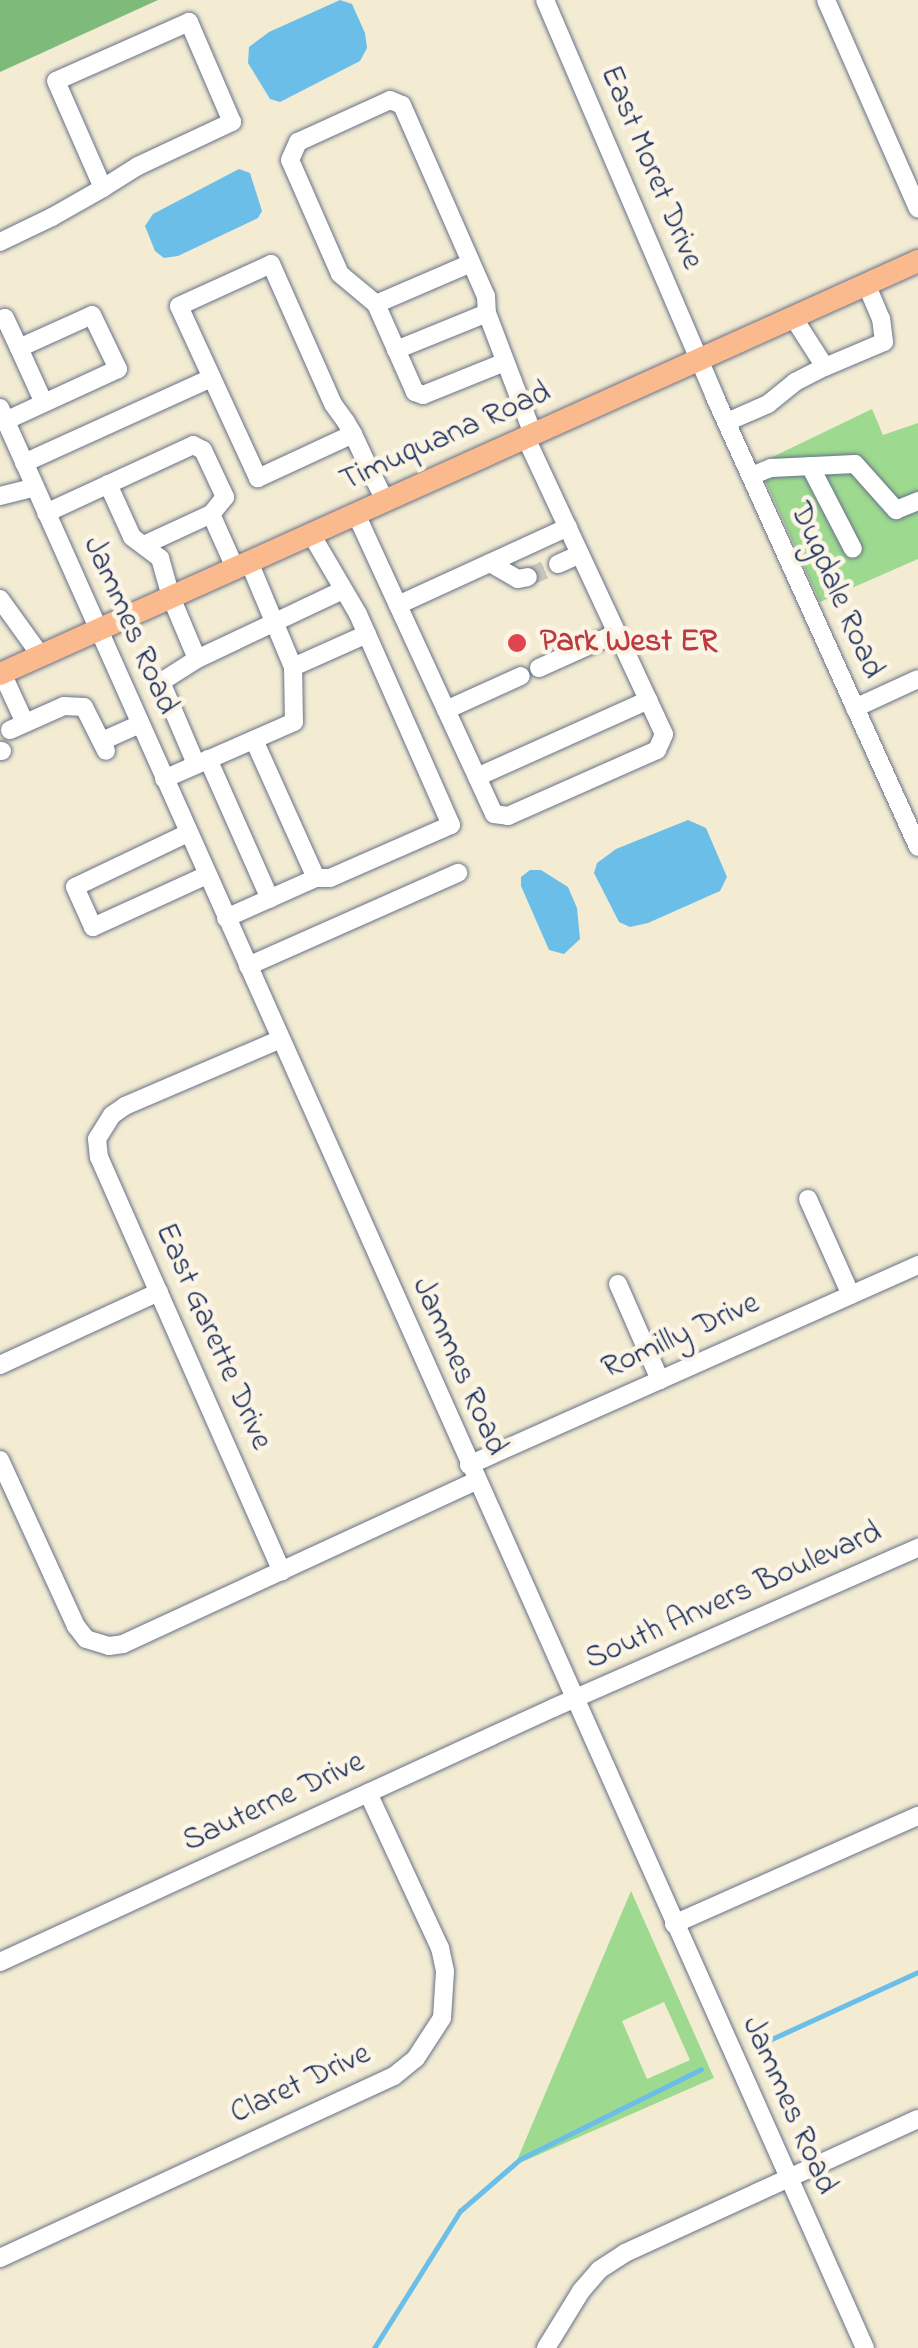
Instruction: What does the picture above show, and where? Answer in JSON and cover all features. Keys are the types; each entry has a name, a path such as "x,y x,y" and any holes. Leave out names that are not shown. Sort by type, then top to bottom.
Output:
{"main road":[{"name":"Timuquana Road","path":"1,674 918,260"}],"street":[{"name":"East Moret Drive","path":"545,0 699,360"},
{"path":"826,0 918,209"},
{"path":"0,242 232,122 188,22 56,81 102,188"},
{"path":"356,514 494,814 508,816 657,750 664,734 530,436 505,362 487,313 486,296 402,105 390,100 298,142 290,160 340,274 376,304 415,392 423,396 505,362"},
{"path":"376,304 471,263"},
{"path":"353,434 258,478 178,306 272,264 333,404 353,434 385,501"},
{"path":"727,422 768,404 795,382 884,342 881,319 866,284"},
{"path":"396,350 487,313"},
{"path":"3,415 44,403 118,368 92,314 19,348"},
{"path":"793,317 826,367"},
{"path":"0,320 5,318 44,403"},
{"name":"Dugdale Road","path":"699,360 918,847"},
{"path":"24,462 211,378"},
{"name":"Jammes Road","path":"3,415 865,2348"},
{"path":"46,512 193,445 202,450 225,498 211,514 144,545"},
{"path":"751,476 771,468 854,464 896,510 918,501"},
{"path":"810,466 853,550"},
{"path":"108,484 132,537 160,558 170,598 197,659"},
{"path":"0,496 35,487"},
{"path":"164,779 294,722 292,666 274,623 211,514"},
{"path":"398,606 568,527"},
{"path":"226,918 451,825 366,634 311,534"},
{"path":"558,564 580,554"},
{"path":"490,563 518,579 528,577"},
{"path":"270,899 161,682 197,659 343,590"},
{"path":"0,599 41,656"},
{"path":"539,668 617,633"},
{"path":"292,666 366,634"},
{"path":"1,674 18,727 64,706 84,707 104,746 141,727 176,716"},
{"path":"446,710 520,676"},
{"path":"855,708 918,679"},
{"path":"476,777 648,700"},
{"path":"254,740 316,878"},
{"path":"188,832 75,887 92,928 208,876"},
{"path":"248,966 458,874"},
{"name":"East Garette Drive","path":"280,1039 126,1106 102,1126 98,1139 99,1157 282,1570"},
{"path":"808,1199 851,1295"},
{"name":"Romilly Drive","path":"0,1460 76,1626 98,1644 124,1644 282,1570 660,1380 918,1265"},
{"path":"618,1284 660,1380"},
{"path":"0,1365 159,1292"},
{"name":"South Anvers Boulevard","path":"574,1700 918,1548"},
{"name":"Sauterne Drive","path":"0,1962 574,1700"},
{"name":"Claret Drive","path":"0,2258 394,2076 416,2058 442,2018 445,1971 440,1948 368,1792"},
{"path":"674,1924 918,1816"},
{"path":"546,2348 599,2270 625,2253 918,2118"}],"green space":[{"path":"0,0 158,0 0,72"},
{"path":"872,409 883,435 918,423 918,559 820,602 758,464"},
{"path":"631,1891 714,2078 515,2165","holes":["664,2002 690,2060 647,2079 622,2021"]}],"water":[{"path":"340,0 352,4 365,33 367,48 360,61 280,102 270,99 248,63 249,47 269,32"},
{"path":"239,169 250,173 262,211 258,218 178,256 164,258 155,251 145,226 153,214"},
{"path":"688,820 706,828 727,877 720,891 648,923 630,927 619,922 594,873 597,863 616,849"},
{"path":"530,870 541,870 568,887 577,908 580,939 564,954 549,950 521,886 521,877"}],"waterway":[{"path":"765,2042 918,1972"},
{"path":"374,2348 460,2211 520,2159 701,2069"}],"tunnel":[{"path":"528,577 558,564"}],"place":[{"name":"Park West ER","path":"517,643"}]}
